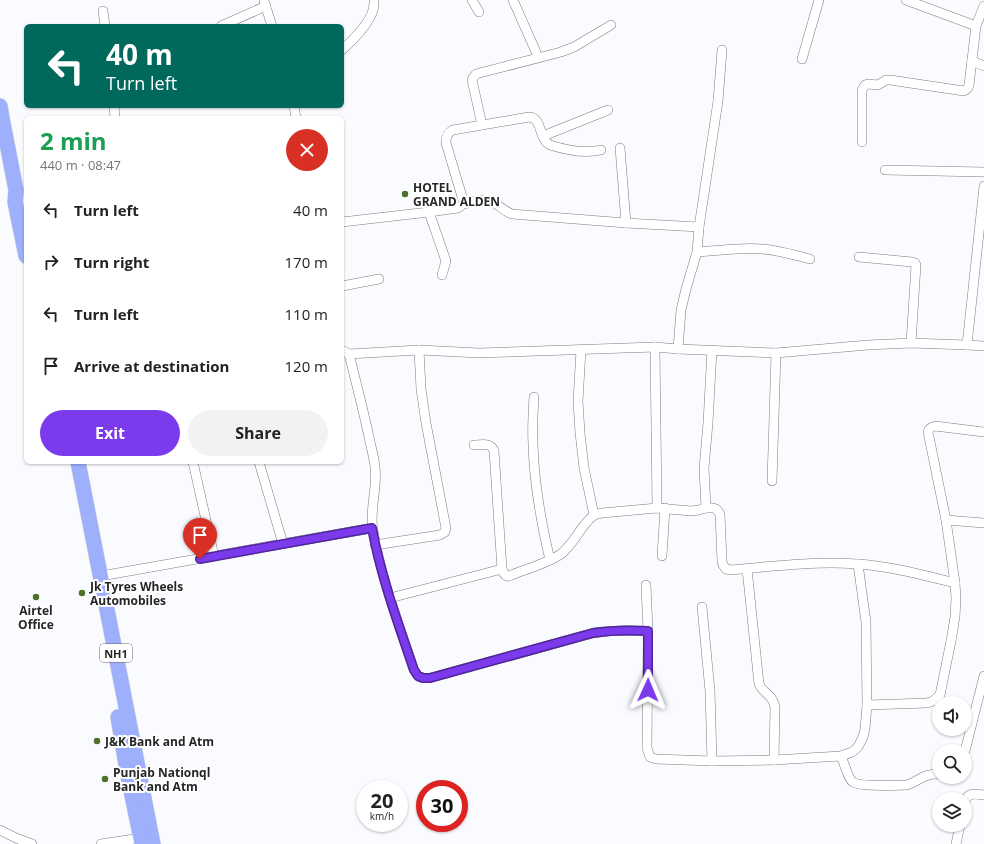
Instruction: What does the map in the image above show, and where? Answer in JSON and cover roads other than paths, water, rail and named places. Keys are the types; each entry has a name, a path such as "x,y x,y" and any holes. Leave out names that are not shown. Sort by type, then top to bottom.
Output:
{"highway":[{"path":"0,106 19,199 24,240"},
{"path":"19,199 24,215"},
{"name":"NH1","path":"70,464 93,572 127,771 146,842"},
{"name":"NH1","path":"78,464 101,576 146,842"}],"street":[{"path":"344,48 364,27 373,9 374,0"},
{"path":"472,0 479,12"},
{"path":"513,0 536,52"},
{"path":"802,59 819,0"},
{"path":"906,0 927,4 978,32"},
{"path":"225,24 265,3 271,24"},
{"path":"862,142 862,90 865,85 878,85 886,80 890,80 964,91 966,90 969,85 972,61 984,6"},
{"path":"103,11 105,24"},
{"path":"482,125 472,80 476,74 561,52 584,42 611,25"},
{"path":"678,349 681,310 697,252 699,228 718,101 722,50"},
{"path":"972,61 984,66"},
{"path":"543,136 608,110"},
{"path":"463,204 446,143 449,132 452,130 532,117 539,124 546,143 580,151 588,152 601,150"},
{"path":"620,148 626,223"},
{"path":"885,170 984,172"},
{"path":"967,345 984,186"},
{"path":"344,222 458,208 463,204 488,200 494,202 505,211 512,214 699,228"},
{"path":"430,212 446,261 442,275"},
{"path":"697,252 762,249 810,259"},
{"path":"859,257 915,263 911,343"},
{"path":"344,286 379,279"},
{"path":"648,631 608,630 430,678 418,676 414,670 390,598 375,545 371,512 376,480 375,466 367,427 346,352 419,350 479,353 655,347 776,353 911,343 984,346"},
{"path":"655,347 662,556"},
{"path":"375,545 440,535 445,532 446,523 433,460 421,389 419,350"},
{"path":"581,350 578,400 580,433 584,468 594,515"},
{"path":"706,508 704,468 712,350"},
{"path":"772,481 776,353"},
{"path":"534,397 534,467 540,515 550,560"},
{"path":"867,705 927,703 933,701 940,695 952,641 956,598 946,520 928,432 929,429 935,426 984,432"},
{"path":"474,445 490,445 493,447 502,569 507,576 550,560 562,553 570,545 589,519 594,515 661,508 691,511 713,508 720,514 722,560 726,569 747,569 823,562 858,564 889,568 955,583"},
{"path":"193,464 214,556"},
{"path":"260,464 283,544"},
{"path":"946,520 984,522"},
{"path":"101,576 372,528"},
{"path":"646,585 648,631 647,748 650,757 656,759 712,761 774,760 841,756 852,752 858,747 865,729 867,705 866,622 858,564"},
{"path":"390,598 502,569"},
{"path":"747,569 758,684 761,689 774,700 776,706 774,760"},
{"path":"702,607 710,692 712,761"},
{"path":"967,744 984,676"},
{"path":"841,756 852,782 856,784 907,785 924,776 932,774"},
{"path":"972,794 984,795"},
{"path":"0,830 32,844"},
{"path":"956,844 959,832"},
{"path":"101,844 146,842"}],"place":[{"name":"HOTEL GRAND ALDEN","path":"405,194"},
{"name":"Jk Tyres Wheels Automobiles","path":"82,593"},
{"name":"Airtel Office","path":"36,597"},
{"name":"J&K Bank and Atm","path":"97,741"},
{"name":"Punjab Nationql Bank and Atm","path":"105,779"}]}
